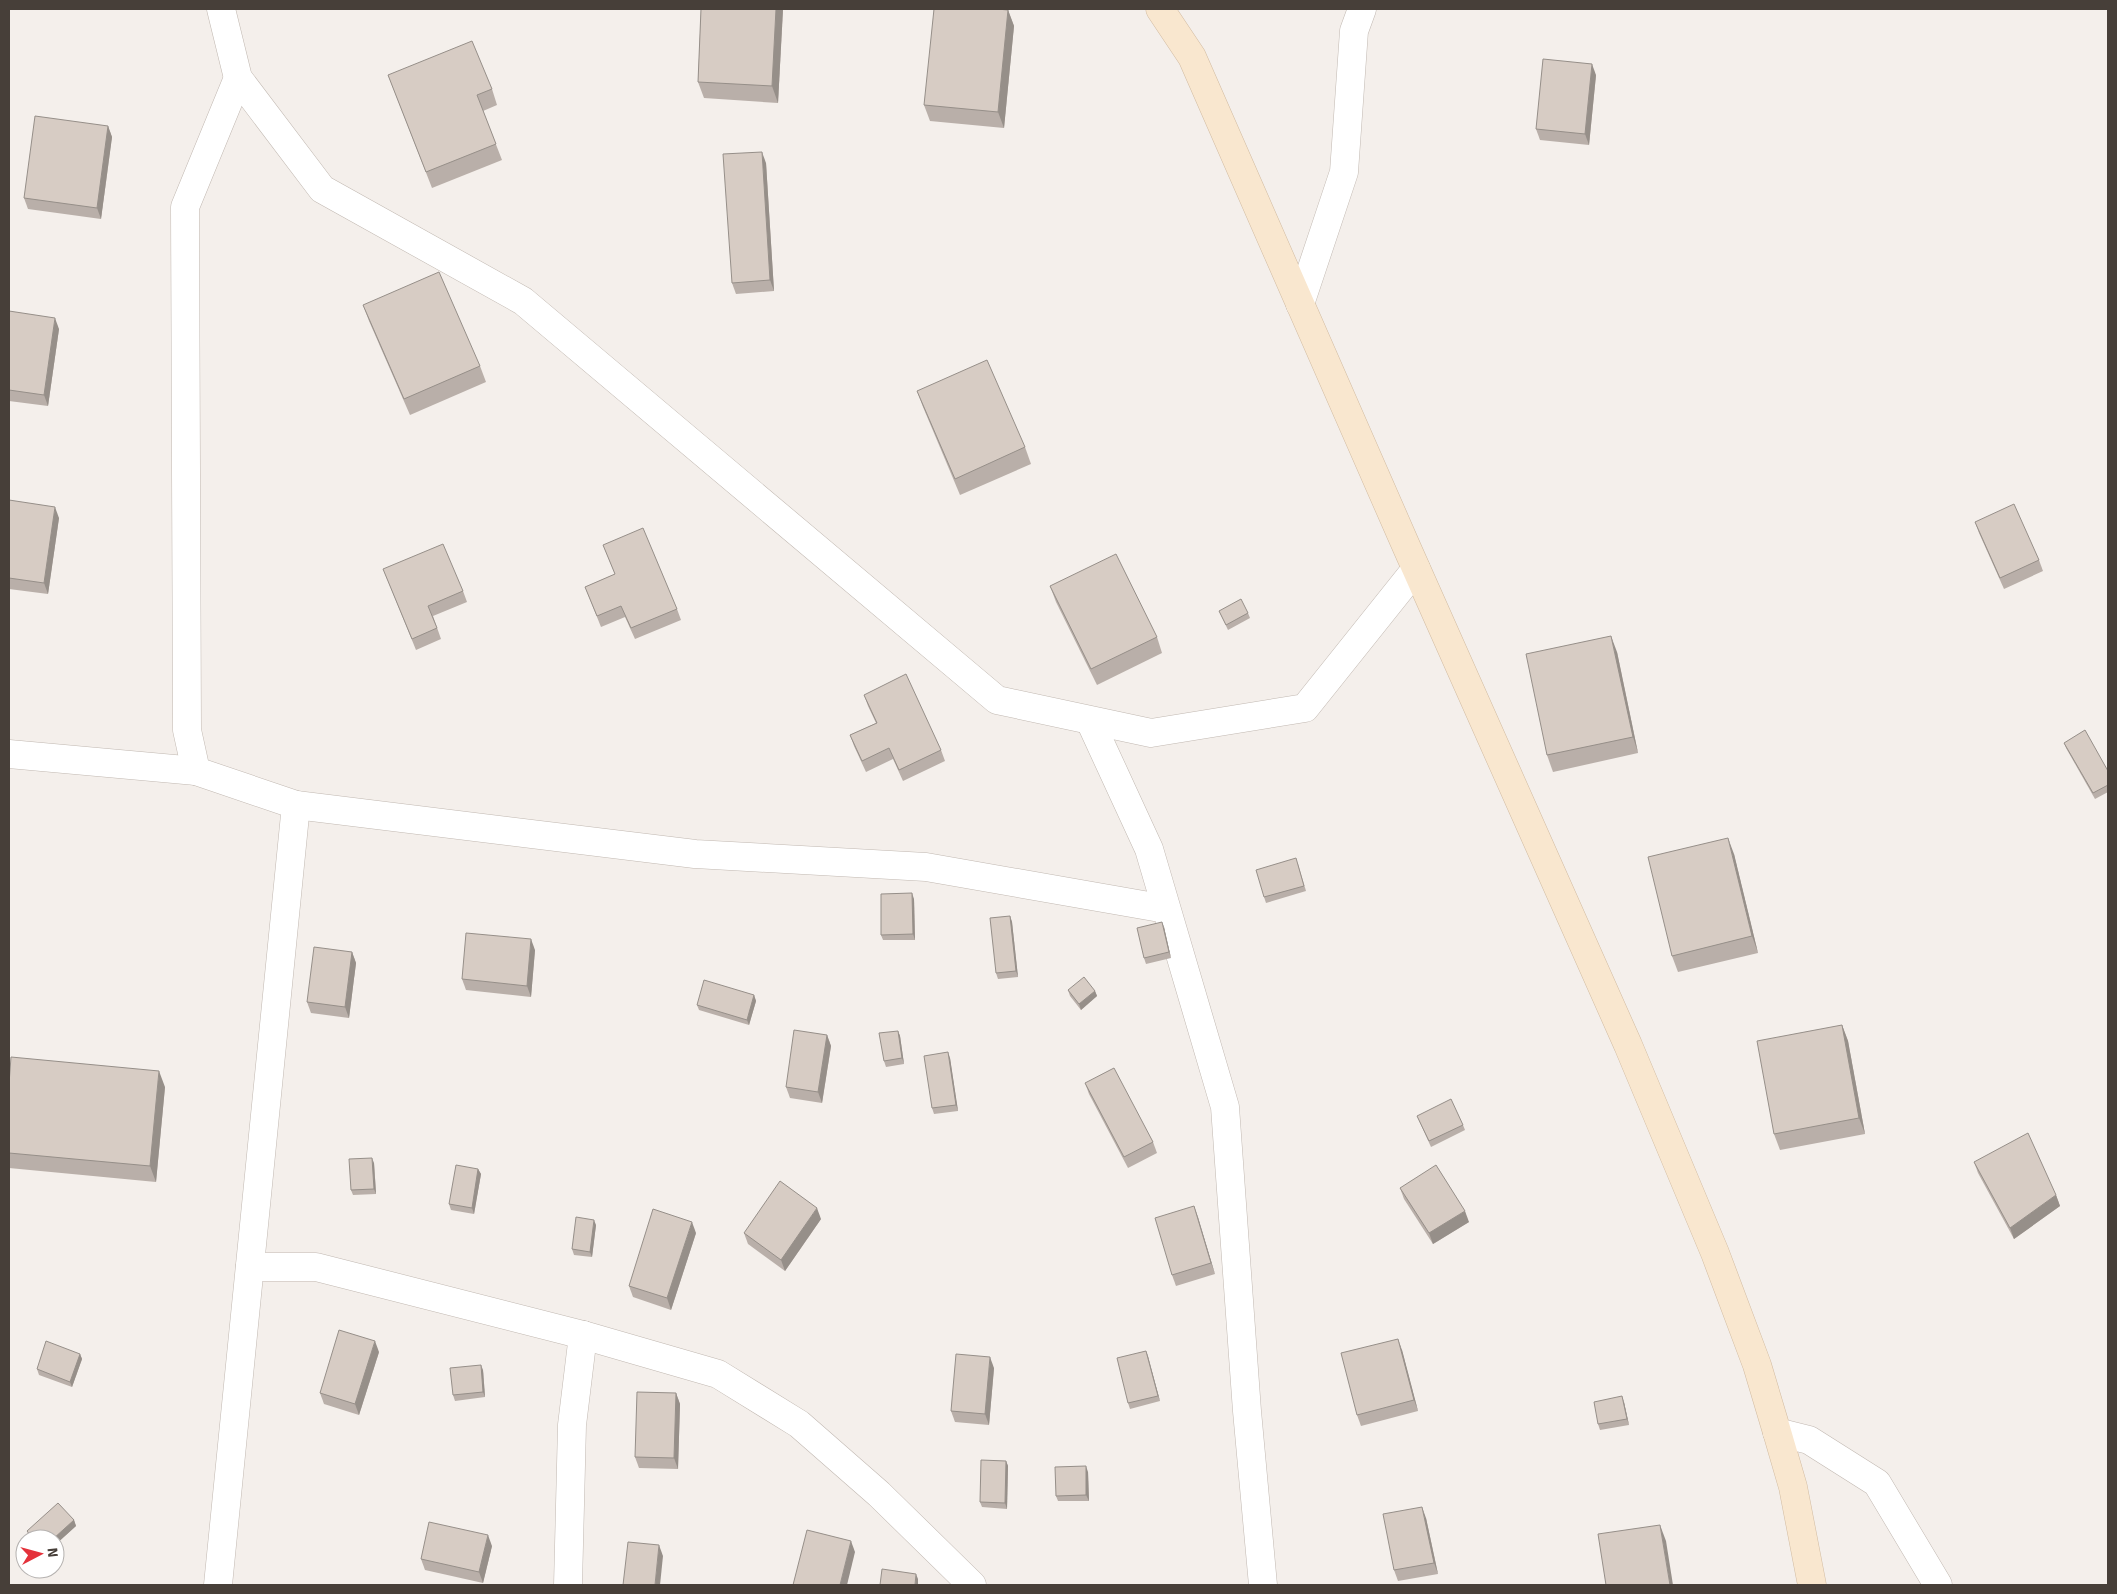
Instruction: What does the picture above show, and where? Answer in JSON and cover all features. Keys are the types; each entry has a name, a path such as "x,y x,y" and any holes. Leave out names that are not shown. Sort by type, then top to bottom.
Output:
{"main road":[{"path":"1160,9 1192,57 1416,569 1628,1045 1715,1253 1757,1365 1777,1432 1793,1487 1812,1585"}],"street":[{"path":"221,9 238,78 322,189 523,301 997,700 1150,734 1305,708 1416,569"},
{"path":"1300,304 1344,172 1354,31 1362,9"},
{"path":"196,771 187,730 185,207 238,78"},
{"path":"1090,721 1149,849 1225,1107 1247,1410 1263,1585"},
{"path":"9,754 196,771 296,805 695,854 926,867 1166,909"},
{"path":"218,1585 296,805"},
{"path":"250,1267 316,1267 583,1335 718,1374 799,1424 879,1494 972,1585"},
{"path":"568,1585 572,1425 583,1335"},
{"path":"1777,1432 1809,1440 1877,1483 1938,1585"}],"building":[{"path":"701,9 776,9 772,86 698,82"},
{"path":"934,9 1008,10 998,112 924,105"},
{"path":"472,41 492,89 477,95 496,144 426,172 388,75"},
{"path":"1543,59 1592,64 1585,134 1536,129"},
{"path":"35,116 108,126 97,208 24,198"},
{"path":"762,152 770,280 732,283 723,154"},
{"path":"439,272 480,366 404,399 363,305"},
{"path":"9,311 55,318 44,395 9,390"},
{"path":"987,360 1025,447 955,479 917,391"},
{"path":"9,500 55,507 44,583 9,578"},
{"path":"2014,504 2039,560 2000,578 1975,522"},
{"path":"643,528 677,609 631,628 621,606 597,616 585,587 615,574 603,545"},
{"path":"443,544 463,591 428,606 437,628 412,639 383,569"},
{"path":"1116,554 1157,637 1091,669 1050,586"},
{"path":"1241,599 1248,613 1226,625 1219,611"},
{"path":"1611,636 1633,737 1547,755 1526,654"},
{"path":"906,674 941,750 899,770 889,748 862,761 850,735 877,723 864,695"},
{"path":"2085,730 2108,771 2108,785 2093,793 2064,743"},
{"path":"1728,838 1752,936 1672,956 1648,857"},
{"path":"1296,858 1304,886 1264,897 1256,870"},
{"path":"912,893 913,934 881,935 881,894"},
{"path":"1010,916 1016,971 996,973 990,918"},
{"path":"1162,922 1169,952 1144,958 1137,928"},
{"path":"466,933 531,939 527,986 462,979"},
{"path":"314,947 352,952 345,1007 307,1002"},
{"path":"1084,977 1095,991 1079,1004 1068,990"},
{"path":"704,980 754,995 747,1020 697,1005"},
{"path":"1842,1025 1859,1118 1774,1134 1757,1041"},
{"path":"794,1030 827,1035 818,1092 786,1087"},
{"path":"898,1031 902,1058 884,1061 879,1033"},
{"path":"948,1052 956,1105 932,1108 924,1056"},
{"path":"11,1057 159,1071 150,1166 9,1153"},
{"path":"1114,1068 1153,1142 1124,1157 1085,1083"},
{"path":"1451,1099 1463,1125 1429,1141 1417,1116"},
{"path":"2028,1133 2056,1195 2010,1228 1974,1162"},
{"path":"372,1158 374,1189 351,1190 349,1159"},
{"path":"456,1165 478,1169 472,1208 449,1204"},
{"path":"1436,1165 1465,1211 1429,1233 1400,1188"},
{"path":"780,1181 817,1208 781,1260 744,1233"},
{"path":"1194,1206 1211,1263 1172,1275 1155,1218"},
{"path":"653,1209 692,1222 667,1298 629,1286"},
{"path":"576,1217 594,1220 590,1252 572,1249"},
{"path":"339,1330 375,1341 355,1404 320,1393"},
{"path":"1398,1339 1414,1400 1357,1415 1341,1353"},
{"path":"46,1341 80,1354 70,1382 37,1369"},
{"path":"1146,1351 1158,1396 1128,1403 1117,1358"},
{"path":"956,1354 990,1357 985,1414 951,1411"},
{"path":"481,1365 483,1392 453,1395 450,1368"},
{"path":"637,1392 676,1393 674,1458 635,1457"},
{"path":"1622,1396 1627,1419 1598,1424 1594,1402"},
{"path":"981,1460 1006,1461 1005,1503 980,1502"},
{"path":"1086,1466 1086,1495 1056,1496 1055,1467"},
{"path":"58,1503 74,1520 64,1529 29,1529"},
{"path":"1422,1507 1434,1563 1394,1570 1383,1514"},
{"path":"429,1522 488,1535 479,1572 421,1559"},
{"path":"1660,1525 1670,1585 1606,1585 1598,1534"},
{"path":"807,1530 851,1541 840,1585 793,1585"},
{"path":"628,1542 659,1545 655,1585 623,1585"},
{"path":"882,1569 916,1574 915,1585 880,1585"}]}
